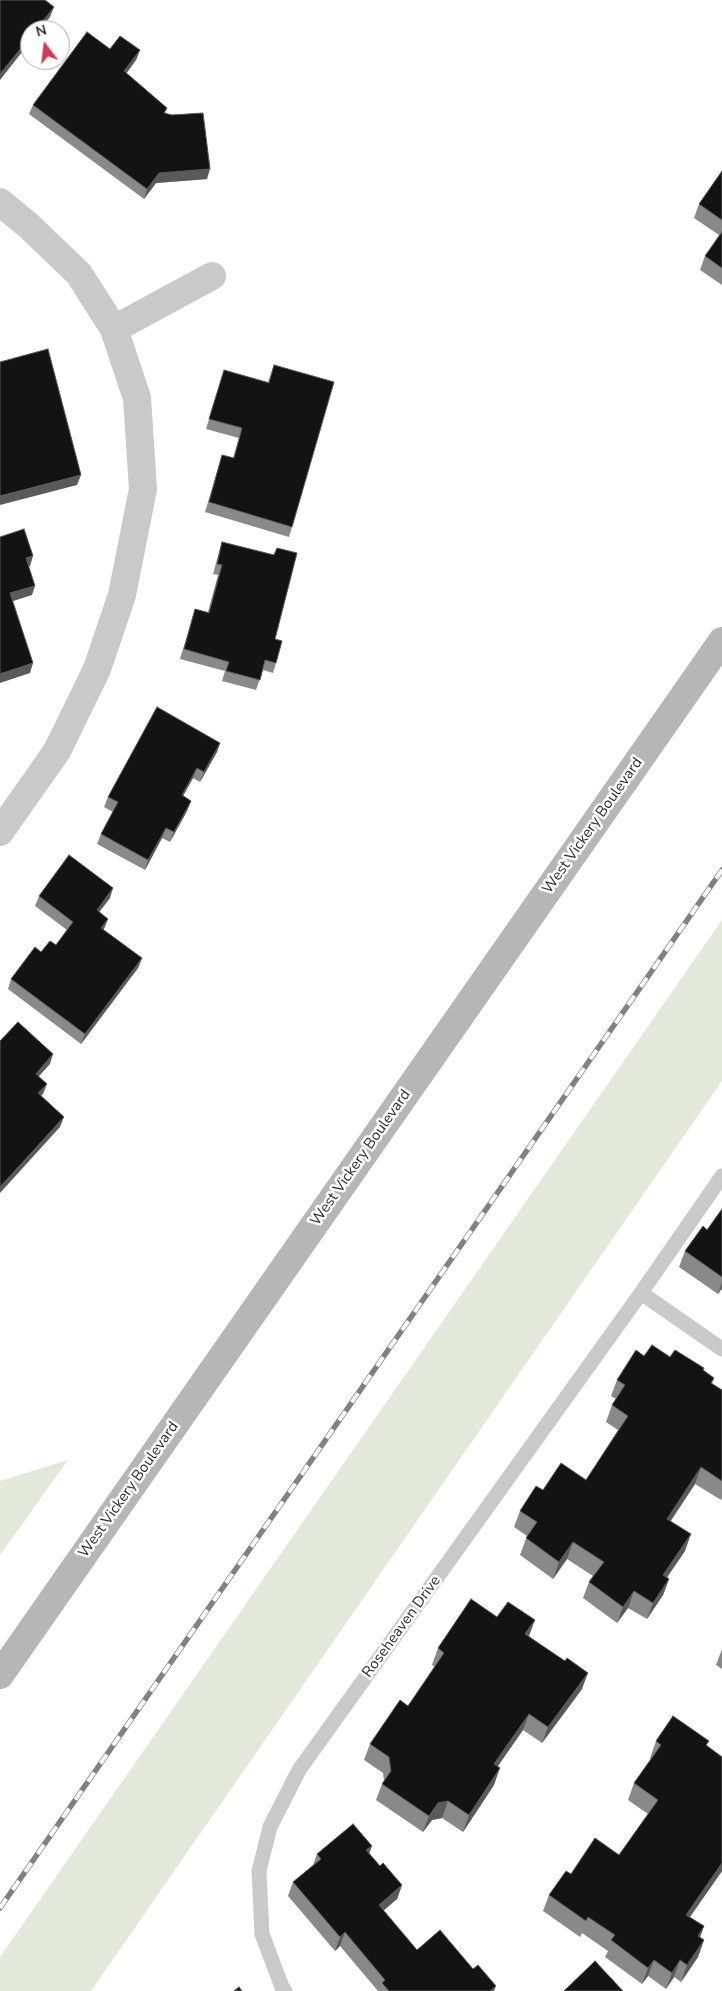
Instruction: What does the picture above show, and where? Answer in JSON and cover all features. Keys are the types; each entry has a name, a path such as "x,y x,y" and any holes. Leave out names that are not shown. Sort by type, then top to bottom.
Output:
{"main road":[{"name":"West Vickery Boulevard","path":"0,1675 722,641"}],"street":[{"path":"0,202 29,226 79,274 114,329 137,398 144,489 122,595 98,669 57,751 0,832"},
{"path":"114,329 212,276"}],"lane":[{"name":"Roseheaven Drive","path":"285,1991 262,1934 258,1871 270,1827 299,1770 641,1293 722,1176"},
{"path":"641,1293 722,1349"}],"green space":[{"path":"722,920 722,1081 91,1991 0,1991 0,1957"},
{"path":"68,1460 0,1555 0,1481"}],"building":[{"path":"0,0 45,0 54,7 44,20 20,20 20,49 0,74"},
{"path":"87,32 110,49 120,36 140,50 124,71 167,108 164,113 172,115 203,113 210,169 159,173 147,189 33,105 59,70 70,70 70,55"},
{"path":"722,171 722,220 699,204"},
{"path":"722,232 722,268 705,256"},
{"path":"48,349 81,475 0,496 0,362"},
{"path":"274,365 334,382 292,527 209,502 222,455 234,458 242,428 209,419 224,370 269,383"},
{"path":"24,529 33,556 26,558 35,586 10,593 33,663 0,674 0,537"},
{"path":"222,542 274,555 277,548 297,553 275,639 282,641 276,663 265,660 260,680 226,671 229,662 184,649 195,609 209,613 222,565 217,564"},
{"path":"157,707 220,743 204,772 197,768 182,795 191,801 174,832 166,828 148,860 101,834 118,802 108,797"},
{"path":"69,855 113,888 97,910 108,919 101,928 142,958 85,1034 11,979 35,947 41,952 50,941 56,945 73,922 39,896"},
{"path":"18,1022 53,1054 36,1074 47,1084 38,1093 64,1117 0,1187 0,1041"},
{"path":"722,1209 722,1277 685,1251 703,1226 707,1230"},
{"path":"652,1345 670,1357 675,1350 704,1368 703,1370 714,1378 711,1383 722,1390 722,1481 701,1467 667,1519 691,1534 663,1575 669,1579 653,1603 634,1591 623,1607 589,1582 604,1562 573,1542 559,1562 526,1538 537,1522 520,1511 536,1486 543,1490 561,1463 586,1480 628,1416 612,1405 625,1385 617,1380 636,1350 644,1356"},
{"path":"471,1599 497,1617 508,1602 535,1620 525,1634 565,1661 567,1658 588,1673 548,1727 529,1714 494,1764 500,1768 469,1815 448,1801 438,1803 429,1816 382,1784 391,1771 389,1757 370,1744 400,1700 408,1706 444,1653 438,1648"},
{"path":"673,1716 709,1741 706,1745 722,1757 722,1863 686,1915 704,1926 698,1936 704,1940 687,1965 680,1960 672,1973 654,1960 648,1968 611,1940 615,1935 588,1917 586,1921 549,1895 566,1871 571,1874 595,1838 619,1855 658,1800 634,1783 661,1745 656,1741"},
{"path":"353,1824 372,1846 366,1850 380,1866 383,1863 402,1885 379,1905 417,1950 440,1930 473,1969 478,1965 496,1986 490,1991 389,1991 382,1983 385,1980 345,1932 340,1937 293,1882 321,1859 317,1854"},
{"path":"595,1961 623,1991 564,1991"},
{"path":"239,1987 242,1991 234,1991"}],"railway":[{"path":"0,1908 722,870"}]}
